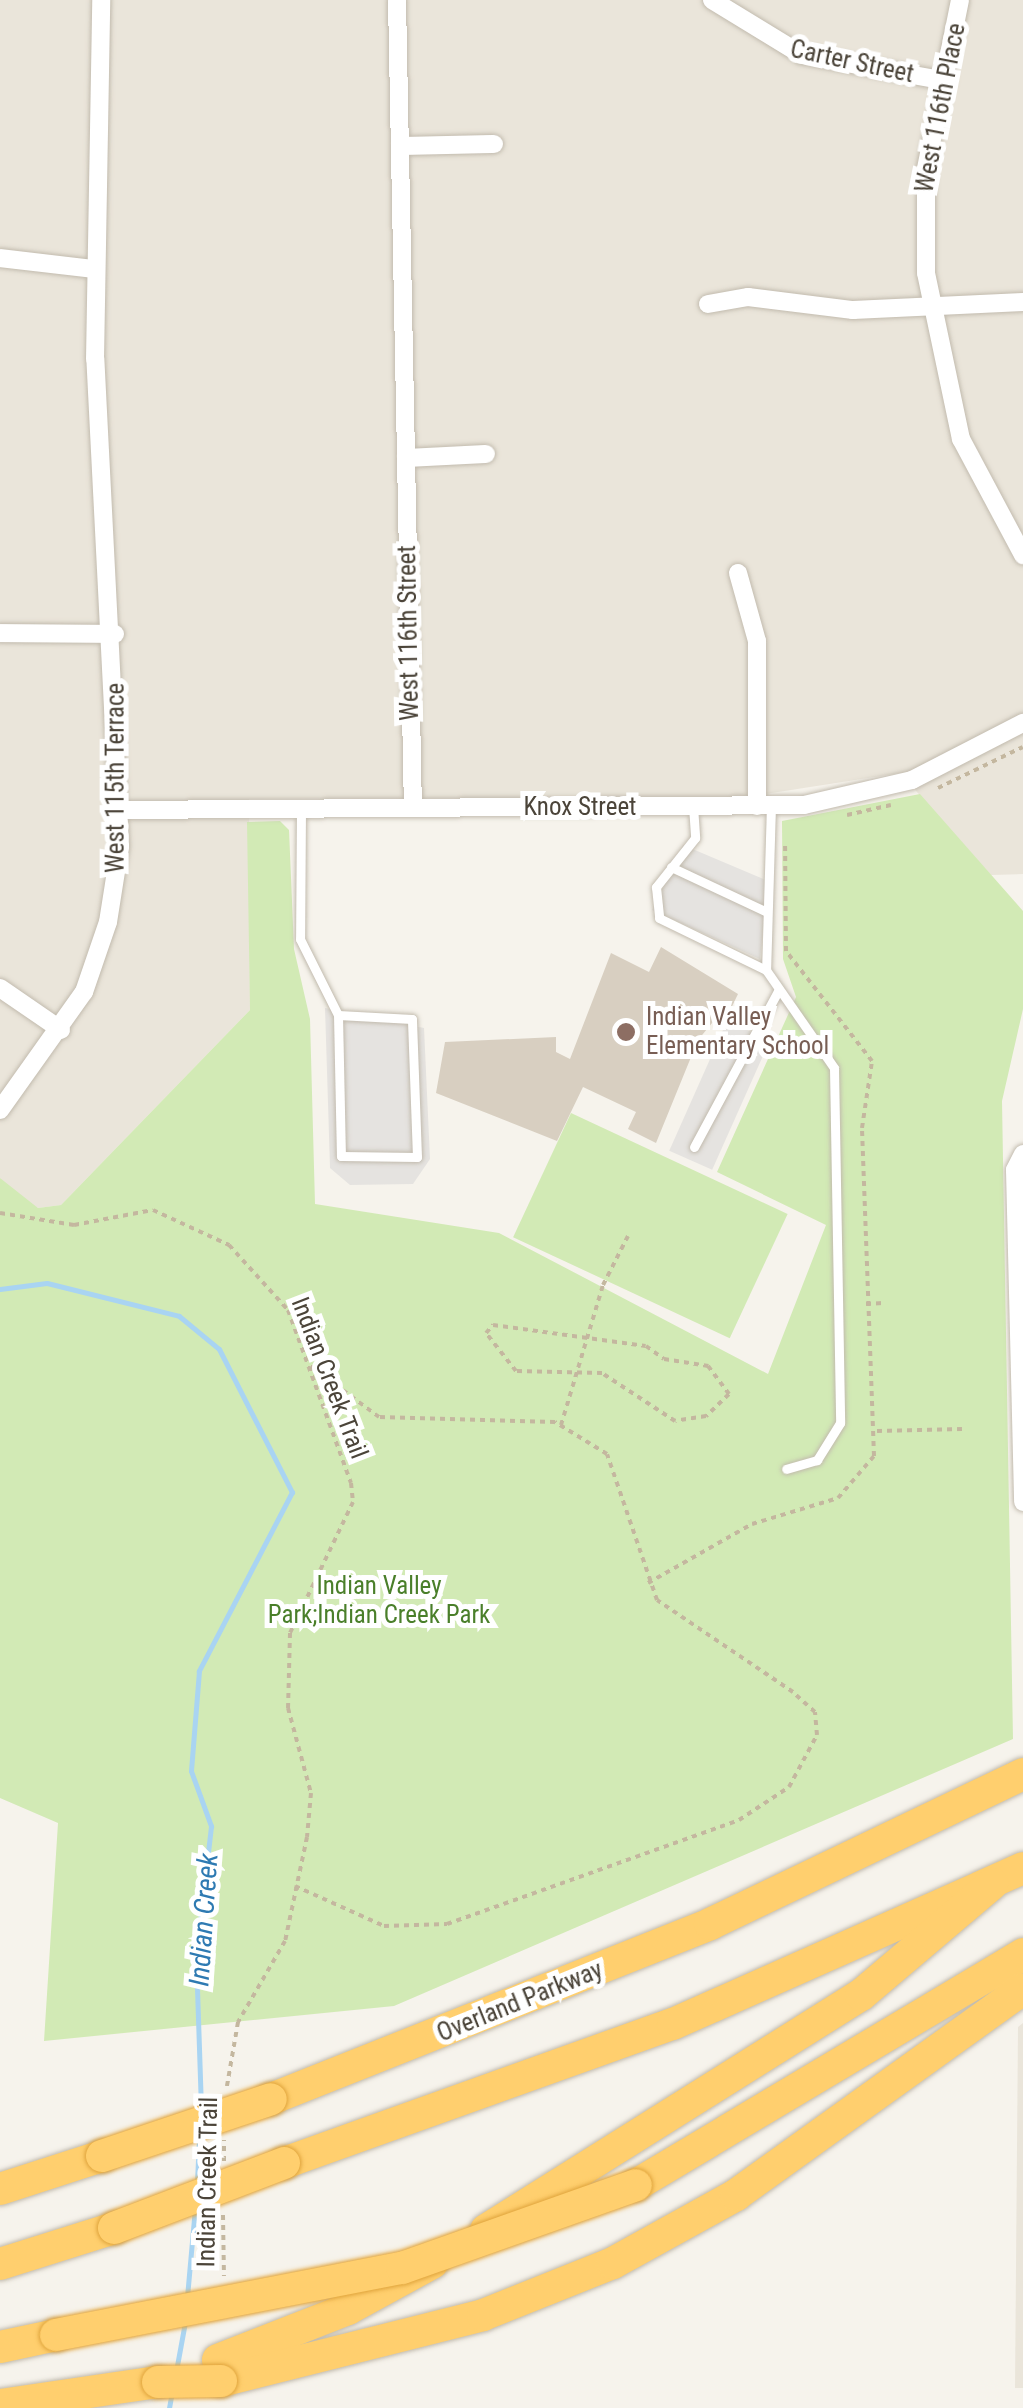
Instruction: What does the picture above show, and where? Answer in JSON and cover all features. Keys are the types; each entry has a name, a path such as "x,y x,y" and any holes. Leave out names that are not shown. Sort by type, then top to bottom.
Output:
{"highway":[{"name":"Overland Parkway","path":"0,2188 271,2099 710,1924 1023,1774"},
{"path":"0,2264 114,2228 284,2162 673,2024 1023,1868"},
{"path":"220,2370 388,2290 861,1995 992,1884"},
{"path":"0,2347 402,2268 636,2185 1023,1954"},
{"path":"0,2405 158,2382 482,2315 613,2263 736,2195 1023,1989"}],"street":[{"name":"West 115th Terrace","path":"0,1110 61,1030 108,922 120,810 116,634 94,269 101,0"},
{"name":"West 116th Street","path":"397,0 412,808"},
{"name":"Carter Street","path":"712,0 802,54 946,82"},
{"name":"West 116th Place","path":"960,0 922,209 931,304 961,439 1023,555"},
{"path":"400,146 494,144"},
{"path":"0,258 94,269"},
{"path":"708,304 748,297 853,310 1023,302"},
{"path":"406,458 486,454"},
{"path":"738,573 757,641 772,805"},
{"path":"0,633 116,634"},
{"name":"Knox Street","path":"120,810 772,805 912,780 1023,723"},
{"path":"0,988 61,1030"},
{"path":"1022,1501 1015,1170 1023,1154"}],"lane":[{"path":"766,970 772,805"},
{"path":"693,806 696,838 671,866 653,898 660,918 766,970 834,1068 840,1404 835,1442 786,1470"},
{"path":"301,808 300,940 338,1015 341,1156 417,1156 412,1019 338,1015"},
{"path":"671,866 768,912"},
{"path":"694,1147 779,989"}],"path":[{"path":"648,1583 752,1524 838,1498 874,1456 878,1431 866,1304 862,1128 872,1061 786,951 772,805"},
{"name":"Indian Creek Trail","path":"0,1213 74,1225 153,1210 182,1217 229,1245 276,1291 308,1364 353,1502 290,1633 288,1708 310,1793 296,1886 279,1956 238,2022 226,2092"},
{"path":"560,1426 587,1340 628,1236"},
{"path":"866,1304 883,1303"},
{"path":"510,1326 587,1340 708,1366 730,1394 706,1416 675,1421 618,1379 577,1372 516,1371 486,1334 510,1326"},
{"path":"296,1886 384,1926 447,1924 599,1876 739,1820 789,1788 818,1735 815,1712 726,1638 657,1600 648,1583 607,1454 560,1426 408,1424 380,1417 308,1364"},
{"path":"878,1431 962,1429"},
{"name":"Indian Creek Trail","path":"224,2177 225,2125"},
{"name":"Indian Creek Trail","path":"223,2194 224,2285"}],"shaded area":[{"path":"0,0 1023,0 1023,874 991,875 900,773 746,797 249,799 250,1010 61,1205 38,1208 14,1197 0,1178"},
{"path":"683,845 768,881 760,959 652,910"},
{"path":"325,1008 424,1028 430,1159 413,1184 350,1185 330,1168"},
{"path":"727,1021 770,1040 712,1170 669,1151"},
{"path":"1023,2023 1023,2388 1015,2388 1018,2027"}],"green space":[{"name":"Indian Valley Park;Indian Creek Park","path":"920,794 1023,911 1023,1009 1002,1101 1013,1739 394,2006 44,2041 58,1823 0,1798 0,1178 38,1208 61,1205 250,1010 247,822 280,821 289,830 294,949 310,1019 315,1204 499,1233 768,1374 826,1225 717,1172 796,997 783,959 782,821"},
{"path":"571,1113 788,1214 730,1338 513,1237"}],"building":[{"name":"Indian Valley Elementary School","path":"661,947 738,994 725,1021 717,1017 698,1040 656,1143 628,1129 636,1112 583,1087 557,1141 436,1093 445,1042 556,1037 556,1052 570,1059 611,953 649,972"}],"waterway":[{"name":"Indian Creek","path":"0,1289 47,1283 179,1316 219,1349 292,1492 199,1671 191,1771 211,1826 196,1958 201,2112"},
{"name":"Indian Creek","path":"197,2182 199,2138"},
{"name":"Indian Creek","path":"187,2297 195,2208"},
{"name":"Indian Creek","path":"176,2371 185,2322"},
{"name":"Indian Creek","path":"169,2408 172,2391"}],"place":[{"name":"Indian Valley Elementary School","path":"626,1032"}]}
